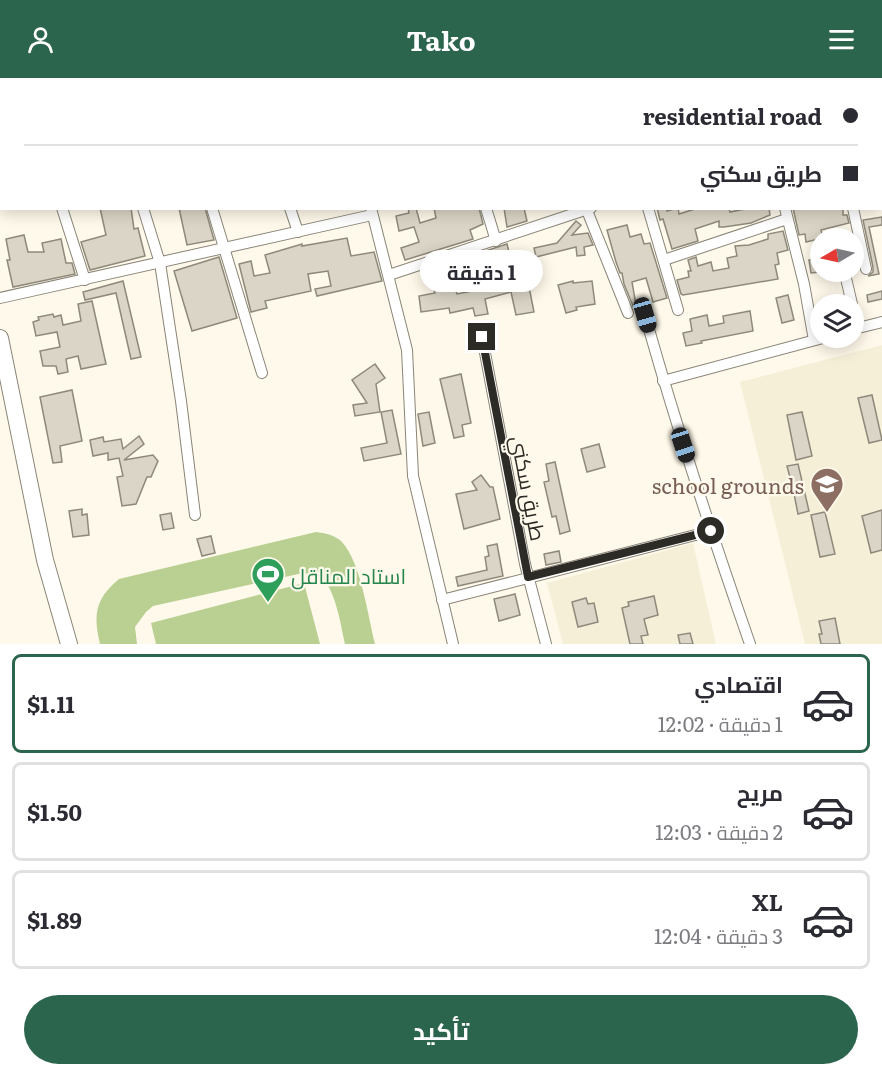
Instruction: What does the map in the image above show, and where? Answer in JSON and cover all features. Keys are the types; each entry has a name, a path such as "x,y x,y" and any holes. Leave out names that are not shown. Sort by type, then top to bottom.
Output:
{"main road":[{"path":"0,338 45,560 69,644"}],"street":[{"path":"63,210 85,279"},
{"path":"144,210 160,263 181,401 195,515"},
{"path":"213,210 262,373"},
{"path":"291,210 298,232"},
{"path":"487,210 496,241"},
{"path":"389,275 585,210"},
{"path":"588,210 628,313"},
{"path":"649,210 678,310"},
{"path":"853,210 866,269"},
{"path":"0,297 224,249 371,212 407,350 413,476 453,644"},
{"path":"664,260 786,214 810,306"},
{"path":"645,315 663,381 750,644"},
{"path":"864,327 882,322"},
{"name":"طريق سكني","path":"482,337 528,577 546,644"},
{"path":"663,381 810,341"},
{"path":"442,600 711,531"}],"shaded area":[{"name":"school grounds","path":"882,345 882,644 805,644 740,382"},
{"path":"693,543 716,644 563,644 547,583"}],"green space":[{"path":"316,532 336,538 349,551 359,576 375,644 345,644 333,595 328,586 317,575 303,573 153,606 135,627 137,644 100,644 97,624 98,608 105,594 119,579"},
{"name":"استاد المناقل","path":"304,583 320,644 156,644 151,623"}],"building":[{"path":"100,210 131,210 134,229 138,228 145,256 90,270 81,242 106,235"},
{"path":"179,210 206,210 214,240 187,245"},
{"path":"408,210 417,210 420,223 436,218 434,210 480,210 483,224 470,230 473,239 405,260 401,248 419,242 414,227 399,231 396,216 409,213"},
{"path":"504,210 524,210 527,221 507,227"},
{"path":"658,210 678,210 679,214 692,210 730,210 730,212 769,210 770,215 751,223 719,227 719,221 695,229 698,241 672,249 663,219 660,220"},
{"path":"793,210 843,210 843,215 847,215 849,223 829,228 810,228 810,241 806,242 805,234 799,235"},
{"path":"882,217 882,225 869,227 879,274 868,276 873,272 873,267 863,220"},
{"path":"576,221 581,225 572,235 588,233 593,245 584,247 585,255 577,256 576,247 536,257 534,248 557,243"},
{"path":"627,225 630,237 641,234 644,244 650,243 667,298 653,302 646,278 632,282 636,305 633,306 616,262 607,230"},
{"path":"783,231 788,250 777,253 779,264 775,265 778,279 681,294 677,280 689,277 688,271 691,271 688,260 696,257 698,266 711,262 713,271 729,268 727,258 737,256 735,246 749,245 768,239 768,234"},
{"path":"24,235 28,252 44,252 42,243 61,239 66,263 72,263 75,274 13,287 7,260 10,260 6,239"},
{"path":"347,238 351,256 374,252 382,281 317,296 315,289 331,286 328,271 308,274 311,291 265,301 267,308 251,312 239,264 251,261 254,276 270,273 265,255 302,244 302,246"},
{"path":"507,244 512,264 529,260 534,280 528,282 534,312 516,315 511,292 485,299 488,314 475,316 473,308 450,313 449,308 421,312 419,296 435,293 429,278 435,276 433,268","holes":["467,268 473,291 457,294 449,272"]},
{"path":"219,257 237,318 192,331 174,271"},
{"path":"123,281 141,357 131,359 116,293 85,300 83,292"},
{"path":"573,281 573,283 592,281 595,304 576,307 577,310 566,313 558,285"},
{"path":"882,291 882,299 868,302 867,295"},
{"path":"788,295 794,320 782,323 776,298"},
{"path":"92,301 106,364 81,369 78,356 66,359 68,372 58,374 56,366 43,366 40,351 60,347 57,332 36,336 33,322 39,320 38,317 53,314 54,317 61,315 63,325 81,321 78,304"},
{"path":"750,311 753,331 686,346 683,333 692,331 690,319 707,315 709,326 724,323 723,316"},
{"path":"375,364 385,378 376,384 380,412 355,416 353,405 367,403 352,380"},
{"path":"461,374 471,423 462,425 464,436 454,438 440,379"},
{"path":"72,390 82,441 60,446 62,462 53,463 40,397"},
{"path":"872,395 882,440 869,443 858,398"},
{"path":"392,410 401,454 364,461 361,448 387,443 381,412"},
{"path":"429,412 435,443 423,446 418,414"},
{"path":"802,412 812,456 796,460 787,415"},
{"path":"139,436 144,444 124,460 153,455 158,461 151,477 147,477 136,504 122,506 117,477 123,476 119,458 108,460 108,453 93,456 90,440 103,437 104,442 121,439 123,449"},
{"path":"599,444 605,467 587,472 581,449"},
{"path":"555,462 570,531 560,534 556,516 552,517 544,482 549,481 546,464"},
{"path":"798,464 809,511 798,514 794,494 790,495 788,486 792,485 787,466"},
{"path":"481,475 490,487 493,487 500,519 464,529 456,494 477,490 472,482"},
{"path":"82,509 82,515 87,514 89,535 73,537 69,511"},
{"path":"882,510 882,550 871,553 862,516"},
{"path":"825,512 835,554 820,557 811,515"},
{"path":"171,513 174,528 163,530 160,515"},
{"path":"211,536 215,553 202,556 197,539"},
{"path":"497,544 503,576 458,586 456,577 487,570 485,557 489,556 487,546"},
{"path":"559,551 561,562 546,565 544,554"},
{"path":"515,594 520,615 499,621 494,599"},
{"path":"654,596 658,615 644,619 648,635 641,636 643,644 630,644 622,608 629,606 628,602"},
{"path":"586,598 588,604 594,603 598,622 578,627 572,602"},
{"path":"835,618 840,644 821,644 819,634 822,634 819,621"},
{"path":"690,633 693,644 680,644 678,635"}],"place":[{"name":"school grounds","path":"827,513"},
{"name":"استاد المناقل","path":"268,603"}],"route":[{"path":"482,337 528,577 711,531"}]}
